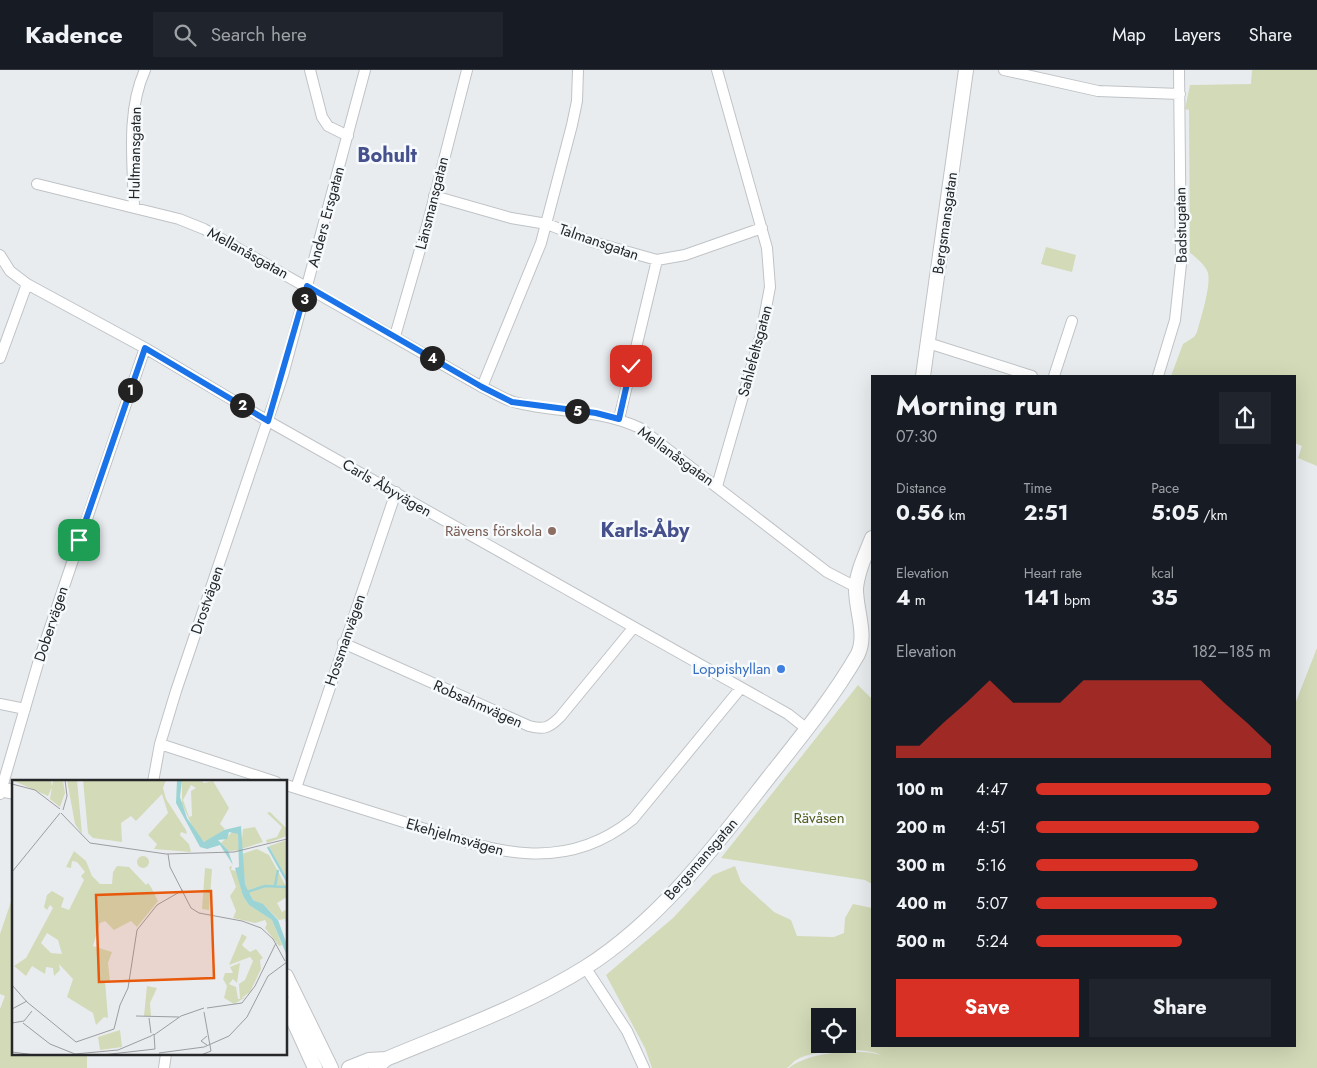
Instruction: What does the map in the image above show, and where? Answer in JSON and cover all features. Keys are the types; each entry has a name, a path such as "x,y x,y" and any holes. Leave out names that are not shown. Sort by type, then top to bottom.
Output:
{"street":[{"name":"Hultmansgatan","path":"134,207 134,116 136,96 146,70"},
{"path":"310,70 322,118 328,126 348,136"},
{"name":"Anders Ersgatan","path":"268,421 307,286 365,70"},
{"name":"Länsmansgatan","path":"395,336 468,70"},
{"path":"482,387 542,243 577,101 578,70"},
{"name":"Sahlefeltsgatan","path":"717,70 762,228 770,266 768,306 717,486"},
{"name":"Bergsmansgatan","path":"923,375 966,70"},
{"path":"1004,70 1098,91 1180,94"},
{"name":"Badstugatan","path":"1158,375 1175,320 1182,264 1179,70"},
{"name":"Mellanåsgatan","path":"37,184 134,207 204,229 482,387 512,402 596,413 619,419 640,428 827,572 856,587"},
{"name":"Talmansgatan","path":"434,196 511,218 547,224 594,242 657,260 685,255 762,228"},
{"name":"Carls Åbyvägen","path":"0,255 10,271 27,284 145,348 268,421 740,689 788,714 807,729"},
{"path":"619,419 657,260"},
{"path":"0,358 27,284"},
{"path":"1054,375 1072,321"},
{"path":"928,344 1029,375"},
{"name":"Dobervägen","path":"4,791 25,709 59,600 145,348"},
{"name":"Drostvägen","path":"153,780 160,744 176,691 268,421"},
{"name":"Hossmanvägen","path":"291,787 344,643 396,492"},
{"name":"Bergsmansgatan","path":"348,1068 369,1060 381,1064 490,1016 586,967 628,936 670,898 749,803 807,729 858,654 867,633 856,587 860,568 871,540"},
{"name":"Robsahmvägen","path":"344,643 529,726 540,729 550,727 560,717 634,628"},
{"name":"Ekehjelmsvägen","path":"291,787 486,848 531,855 556,853 599,841 616,832 633,819 740,689"},
{"path":"0,704 25,709"},
{"path":"160,744 270,780"},
{"path":"586,967 626,1031 644,1068"},
{"path":"288,980 331,1068"},
{"path":"288,1008 315,1068"}],"green space":[{"path":"1252,70 1317,70 1317,466 1298,458 1302,446 1296,443 1296,375 1171,375 1183,344 1194,337 1197,332 1209,279 1207,270 1190,253 1189,110 1185,109 1190,85 1251,84"},
{"path":"1046,247 1076,255 1072,272 1041,264"},
{"path":"1317,648 1317,1068 789,1068 808,1058 834,1053 860,1052 881,1055 873,1052 856,1050 856,1008 811,1008 811,1053 820,1053 796,1060 787,1068 652,1068 645,1048 606,975 673,918 713,875 735,866 741,882 774,912 791,920 797,936 834,937 844,933 845,918 853,904 871,908 871,1047 1296,1047 1296,701"},
{"name":"Rävåsen","path":"858,685 871,698 871,883 865,880 721,858"},
{"path":"12,899 12,1056 87,1056 87,1068 0,1068 0,1009 5,996 0,994 0,934"}],"place":[{"name":"Rävens förskola","path":"552,531"},
{"name":"Loppishyllan","path":"781,669"}],"district":[{"name":"Bohult","path":"387,155"},
{"name":"Karls-Åby","path":"645,530"}],"route":[{"path":"79,540 145,348 268,421 283,375 307,286 482,387 512,402 553,409 596,413 619,419 631,366"}]}
